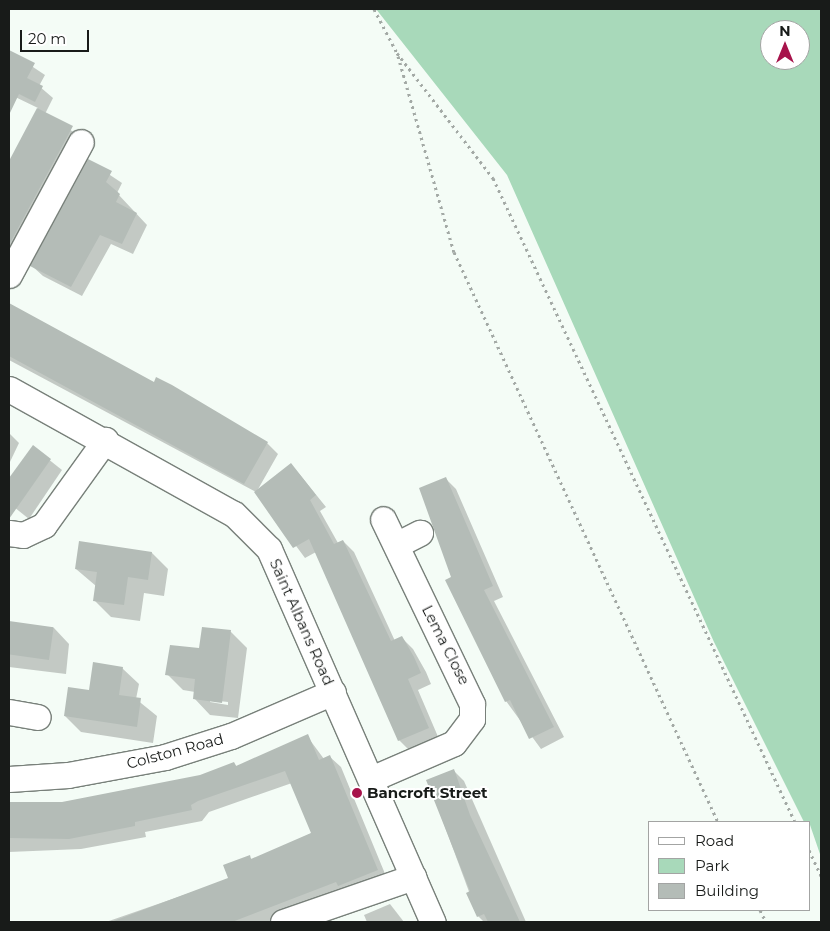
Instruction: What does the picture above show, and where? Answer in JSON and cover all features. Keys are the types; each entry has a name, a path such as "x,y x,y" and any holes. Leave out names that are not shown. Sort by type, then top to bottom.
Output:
{"street":[{"path":"9,275 82,142"},
{"name":"Saint Albans Road","path":"9,389 105,440 254,530 283,574 433,922"},
{"path":"9,533 23,535 44,525 105,440"},
{"name":"Lema Close","path":"371,779 454,743 472,719 469,690 382,519"},
{"path":"396,546 420,533"},
{"name":"Colston Road","path":"9,779 68,775 165,757 231,736 333,692"},
{"path":"9,712 38,717"},
{"path":"284,922 413,877"}],"path":[{"path":"374,9 397,53 493,178 795,821"},
{"path":"397,53 454,252 718,821"},
{"path":"810,852 821,876"}],"green space":[{"path":"376,9 821,9 821,857 810,821 804,821 714,642 507,175"}],"building":[{"path":"9,50 35,63 27,78 43,86 35,102 19,94 9,115"},
{"path":"37,108 73,126 9,245 9,161"},
{"path":"88,159 112,171 106,182 120,194 116,202 137,213 122,244 100,235 71,287 30,266"},
{"path":"9,303 154,382 156,377 172,385 268,442 244,484 9,356"},
{"path":"33,445 51,459 9,519 9,478"},
{"path":"291,463 316,495 310,500 334,544 343,540 391,641 402,636 414,657 421,673 408,679 429,728 398,741 309,539 293,548 254,492"},
{"path":"446,477 493,586 484,590 554,727 529,739 510,700 505,702 445,580 451,577 419,488"},
{"path":"79,541 152,552 148,580 128,577 124,605 93,601 97,572 75,569"},
{"path":"9,621 54,627 49,660 9,654"},
{"path":"202,627 231,630 222,703 193,699 195,679 165,675 170,645 199,648"},
{"path":"93,662 123,667 119,695 141,698 137,727 64,716 68,687 89,690"},
{"path":"308,734 319,760 330,755 378,870 338,886 336,882 232,922 111,922 228,878 223,865 250,855 251,859 311,833 285,771 198,801 191,805 192,810 135,822 135,826 69,839 9,838 9,802 62,802 200,775 234,762 236,766"},
{"path":"454,769 470,815 520,922 488,922 484,914 477,917 466,893 470,891 426,780"}],"place":[{"name":"Bancroft Street","path":"357,793"}]}
